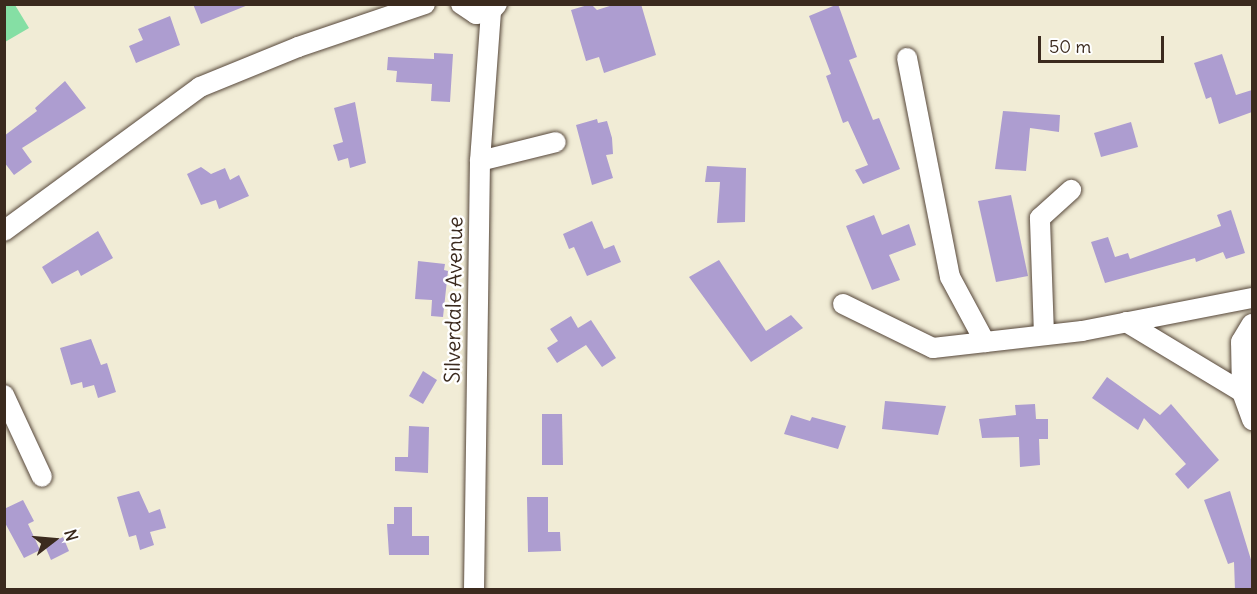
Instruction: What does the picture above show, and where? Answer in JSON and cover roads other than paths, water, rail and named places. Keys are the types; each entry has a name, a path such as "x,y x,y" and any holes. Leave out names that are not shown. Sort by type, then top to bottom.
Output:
{"street":[{"path":"4,231 200,87 298,47 425,4"},
{"path":"461,4 476,14 494,8"},
{"name":"Silverdale Avenue","path":"474,590 480,161 494,8"},
{"path":"907,58 950,277 985,342"},
{"path":"480,161 556,142"},
{"path":"1044,335 1040,218 1071,190"},
{"path":"843,304 933,348 1082,331 1252,298"},
{"path":"1126,322 1242,392"},
{"path":"1252,324 1241,342 1242,392 1252,420"},
{"path":"4,395 42,477"}]}
